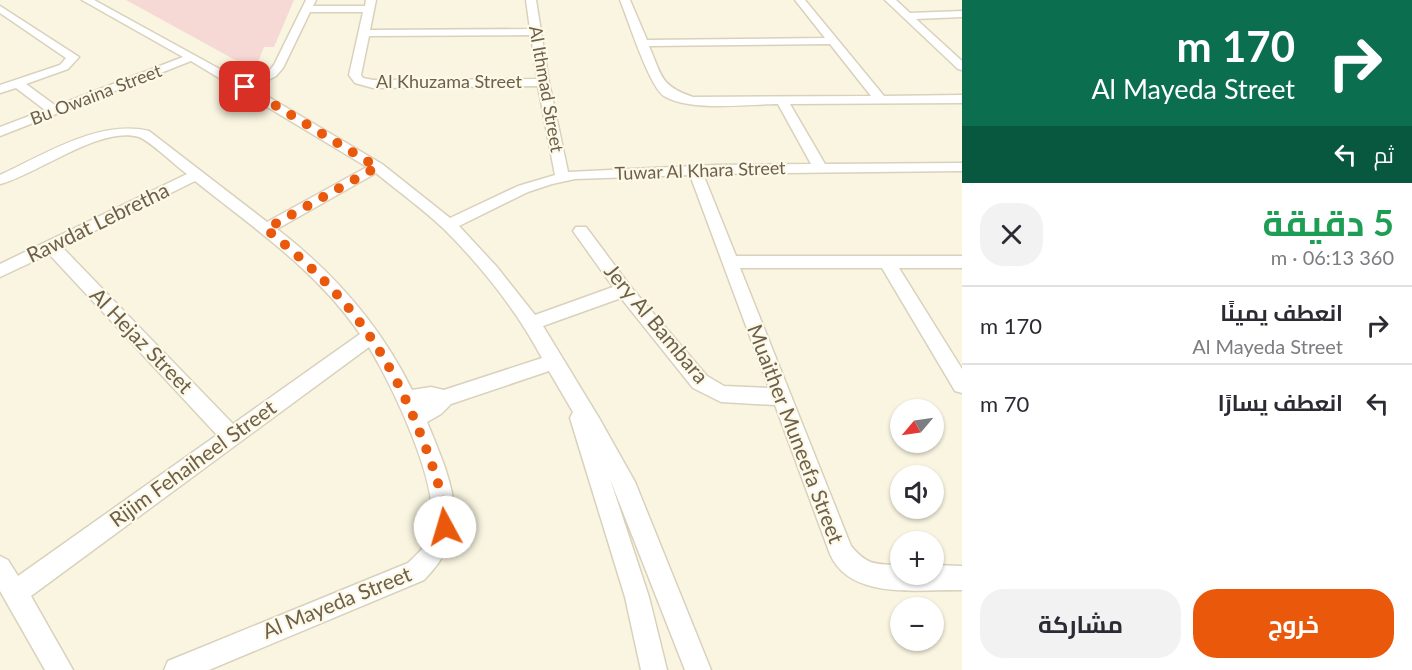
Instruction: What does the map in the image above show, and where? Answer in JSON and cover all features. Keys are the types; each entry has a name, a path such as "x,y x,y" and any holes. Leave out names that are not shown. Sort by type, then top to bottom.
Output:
{"street":[{"path":"90,0 245,87 377,167 449,225 491,271 532,323 572,394 592,424 627,489 698,670"},
{"name":"Al Ithmad Street","path":"531,0 543,82 562,177"},
{"path":"625,0 658,83 668,93 692,101 962,99"},
{"path":"801,0 880,99"},
{"path":"891,0 962,67"},
{"path":"245,87 272,74 279,66 309,4"},
{"name":"Al Khuzama Street","path":"309,4 371,4 355,75 359,81 373,84 543,82"},
{"path":"0,9 73,57 64,66 0,89"},
{"path":"908,16 962,14"},
{"path":"364,33 536,32"},
{"path":"642,43 833,41"},
{"name":"Bu Owaina Street","path":"0,132 192,57"},
{"path":"17,83 55,111"},
{"path":"782,100 820,168"},
{"name":"Al Mayeda Street","path":"0,180 99,136 124,131 144,134 266,229 323,277 347,304 371,336 405,399 430,460 445,514 441,540 427,563 404,579 322,609 177,670"},
{"path":"266,229 377,167"},
{"name":"Tuwar Al Khara Street","path":"449,225 523,189 562,177 695,171 962,167"},
{"name":"Muaither Muneefa Street","path":"695,171 842,554 853,567 870,576 962,578"},
{"name":"Rawdat Lebretha","path":"0,271 196,175"},
{"name":"Jery Al Bambara","path":"581,231 624,290 700,382 721,394 780,397"},
{"name":"Al Hejaz Street","path":"51,246 231,436"},
{"path":"729,262 962,262"},
{"path":"887,262 962,385"},
{"path":"532,323 624,290"},
{"name":"Rijim Fehaiheel Street","path":"15,593 371,336"},
{"path":"405,399 418,395 444,398 555,361"},
{"path":"572,394 637,597 654,670"},
{"path":"414,418 432,410 444,398"},
{"path":"0,567 60,670"}],"shaded area":[{"path":"126,0 294,0 274,47 264,47 258,62 249,64 237,61"}],"route":[{"path":"245,87 377,167 266,229 323,277 347,304 388,363 414,418 430,460 443,502 445,527"}]}
